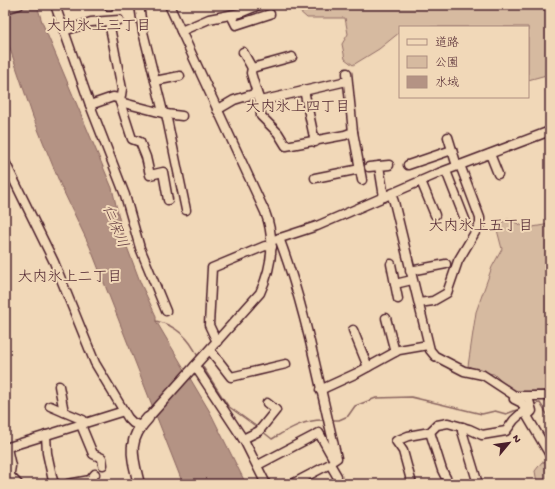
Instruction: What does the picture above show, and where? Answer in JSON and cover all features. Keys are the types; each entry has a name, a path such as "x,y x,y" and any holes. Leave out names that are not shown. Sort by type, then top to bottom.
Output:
{"main road":[{"path":"139,484 132,456 132,446 136,433 146,420"}],"street":[{"path":"5,9 19,5"},
{"path":"55,5 90,105 125,195 140,248 166,311"},
{"path":"139,5 143,32 155,81 165,113 186,210"},
{"path":"169,5 265,212 274,242 288,263 337,458 334,460 319,433 258,465"},
{"path":"181,31 209,19 240,14 259,5"},
{"path":"231,15 236,24 270,14"},
{"path":"64,31 91,22 109,22 119,20"},
{"path":"109,22 122,89 120,102"},
{"path":"243,52 252,68 251,73 258,97 261,116 278,133 286,146 316,142 353,132"},
{"path":"252,68 292,56"},
{"path":"155,81 180,76"},
{"path":"217,110 234,100 304,90 347,77 353,132 362,180"},
{"path":"304,90 316,142"},
{"path":"90,105 113,97 118,98 132,139 140,142 150,175 163,172 168,200"},
{"path":"120,102 182,116"},
{"path":"217,342 209,325 212,268 317,226 446,170 550,131"},
{"path":"419,303 433,302 447,293 458,261 480,224 480,218 458,166 448,137"},
{"path":"408,165 452,150"},
{"path":"490,154 498,174"},
{"path":"5,162 54,262 94,363 133,423 146,420 260,293 268,272 274,242"},
{"path":"369,167 389,165"},
{"path":"380,166 387,195 394,202 428,345 435,356 464,371 483,375 515,396 550,396"},
{"path":"315,178 360,169"},
{"path":"446,170 458,196 460,212 466,222"},
{"path":"421,181 434,215"},
{"path":"391,264 398,299"},
{"path":"410,270 446,264"},
{"path":"396,284 412,280"},
{"path":"386,318 395,352"},
{"path":"353,330 368,367"},
{"path":"320,390 395,352 428,345"},
{"path":"210,350 231,378 286,364"},
{"path":"193,369 243,439 258,465 266,484"},
{"path":"59,386 65,395 64,412"},
{"path":"409,483 402,451 396,441 408,436 430,432 437,425 448,423 463,427 482,435 506,431 514,420 525,410 522,403 514,399 515,396"},
{"path":"528,397 532,411 527,416 550,455"},
{"path":"243,439 261,429 276,410 266,403"},
{"path":"50,406 83,420 93,454 102,458 103,465"},
{"path":"18,484 9,480 11,466 6,448 124,411"},
{"path":"463,427 462,431 478,484"},
{"path":"430,432 442,470 449,484"},
{"path":"46,435 53,481 56,484"},
{"path":"292,484 330,464 338,476"},
{"path":"68,484 90,480 95,474"}],"green space":[{"path":"288,5 550,5 550,74 529,80 529,26 399,26 399,33 379,49 353,65 345,59 342,44 348,34 345,18 307,18 298,10 291,10"},
{"path":"508,219 527,228 550,224 550,390 523,392 510,390 494,374 482,372 468,366 476,312 492,267 502,249 496,226"},
{"path":"542,462 550,464 550,484 537,483 535,471"}],"water":[{"name":"仁保川","path":"5,5 37,5 42,22 112,188 124,239 141,284 156,316 156,321 210,412 246,484 183,484 90,247 61,186 33,117 5,34"}],"waterway":[{"path":"156,321 176,329 181,333 191,344 198,357"},
{"path":"201,364 228,406 257,427"},
{"path":"331,420 339,420 348,416 355,406 376,398 411,397 482,414 495,411 506,414 522,408"},
{"path":"533,404 540,403 550,419"},
{"path":"262,431 272,439 291,428 304,423 325,420"}],"district":[{"name":"大内氷上三丁目","path":"99,25"},
{"name":"大内氷上四丁目","path":"298,106"},
{"name":"大内氷上五丁目","path":"481,225"},
{"name":"大内氷上二丁目","path":"70,276"}]}
